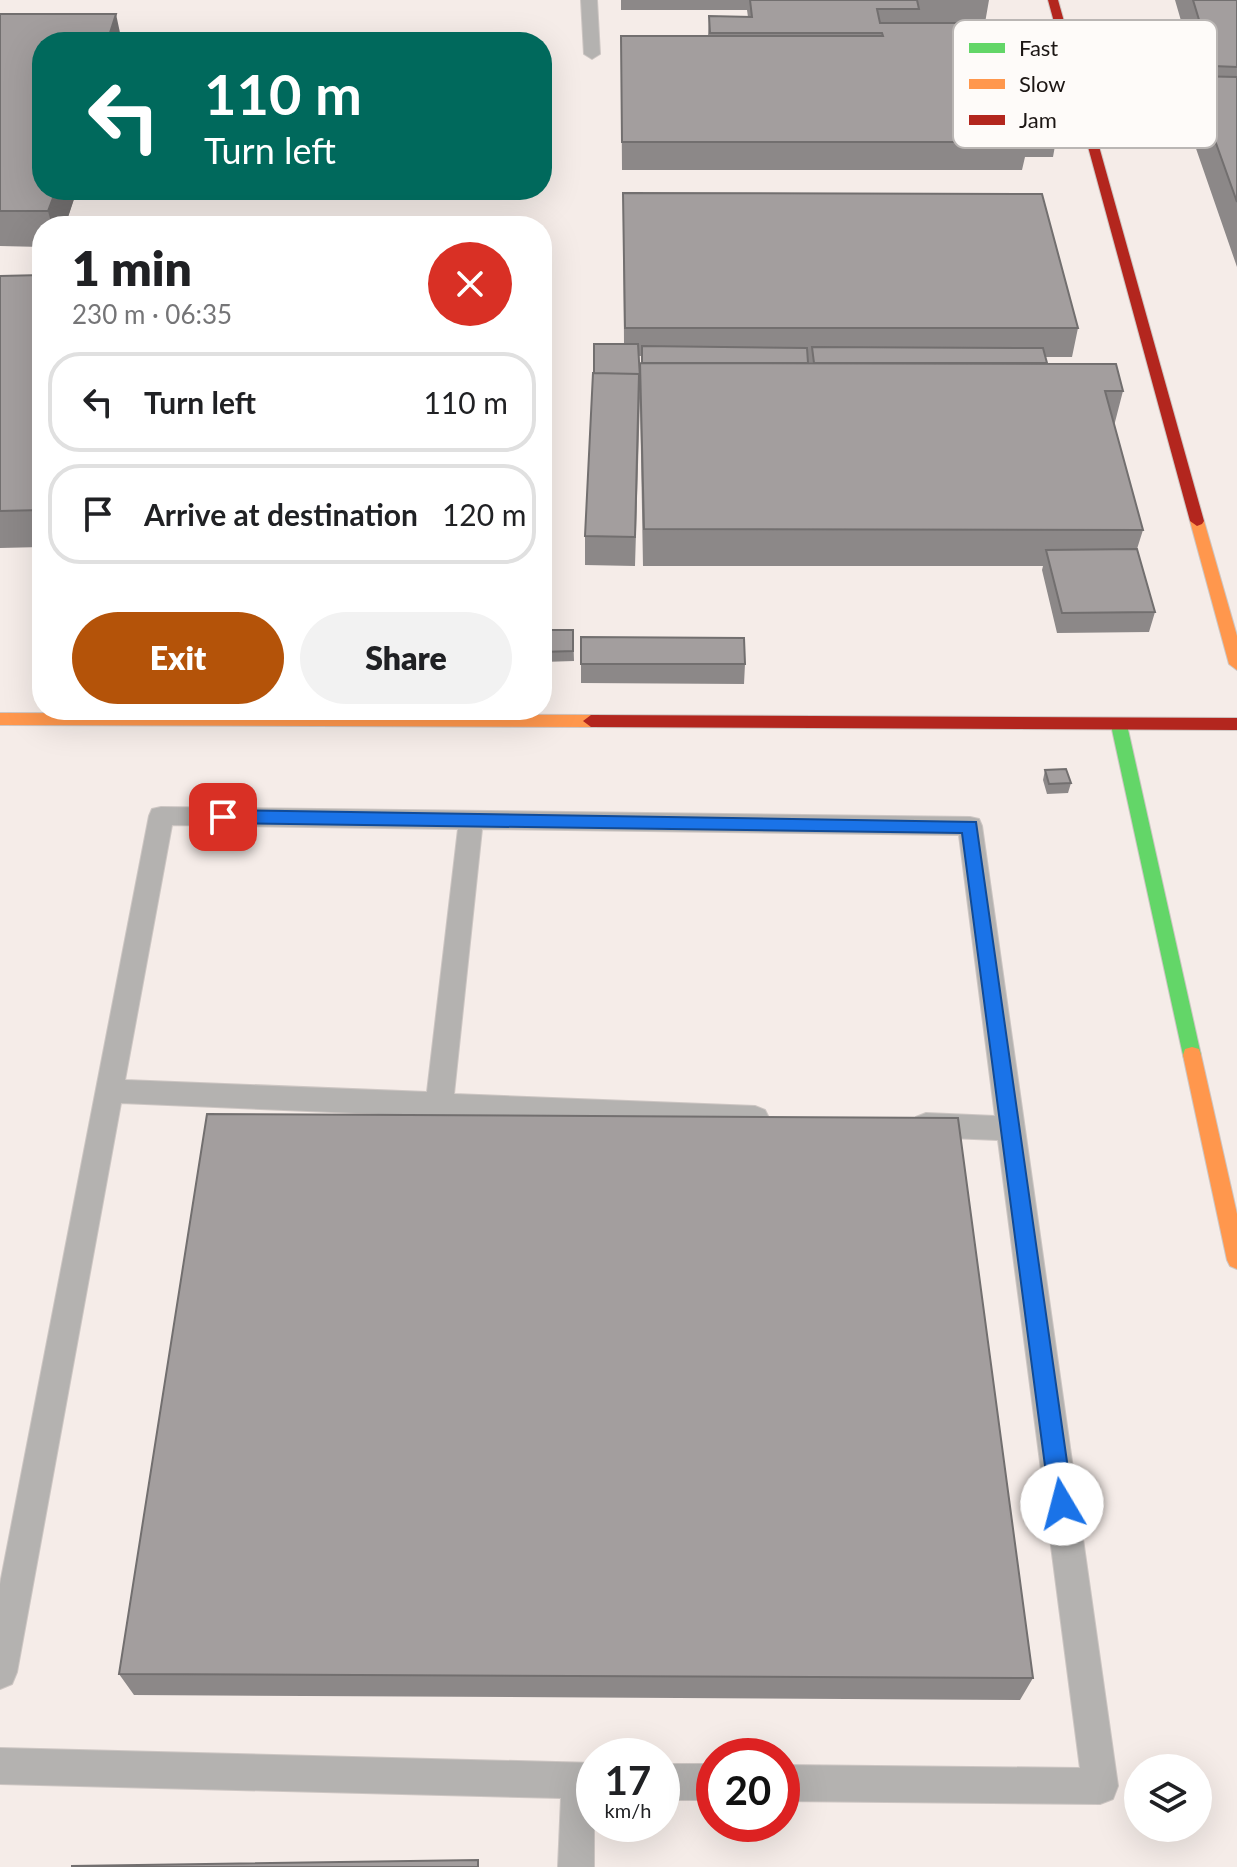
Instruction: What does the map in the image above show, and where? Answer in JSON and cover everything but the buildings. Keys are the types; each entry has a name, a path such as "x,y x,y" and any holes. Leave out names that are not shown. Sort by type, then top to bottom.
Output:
{"street":[{"path":"1053,0 1059,20"},
{"path":"1094,148 1237,664"},
{"path":"0,719 32,719"},
{"path":"186,720 1237,724"},
{"path":"1119,725 1237,1260"}],"lane":[{"path":"589,0 592,54"},
{"path":"0,1672 161,816 970,826 1100,1786 800,1783"},
{"path":"439,1105 471,820"},
{"path":"109,1091 788,1119"},
{"path":"899,1124 1011,1129"},
{"path":"0,1766 576,1781"},
{"path":"576,1867 579,1842"}],"traffic: fast":[{"path":"1119,725 1192,1055"}],"traffic: slow":[{"path":"1197,521 1237,664"},
{"path":"0,719 32,719"},
{"path":"296,720 591,721"},
{"path":"1192,1055 1237,1260"}],"traffic: jam":[{"path":"1053,0 1059,20"},
{"path":"1094,148 1197,521"},
{"path":"591,721 1237,724"}],"route":[{"path":"223,817 970,826 1062,1504"}]}
